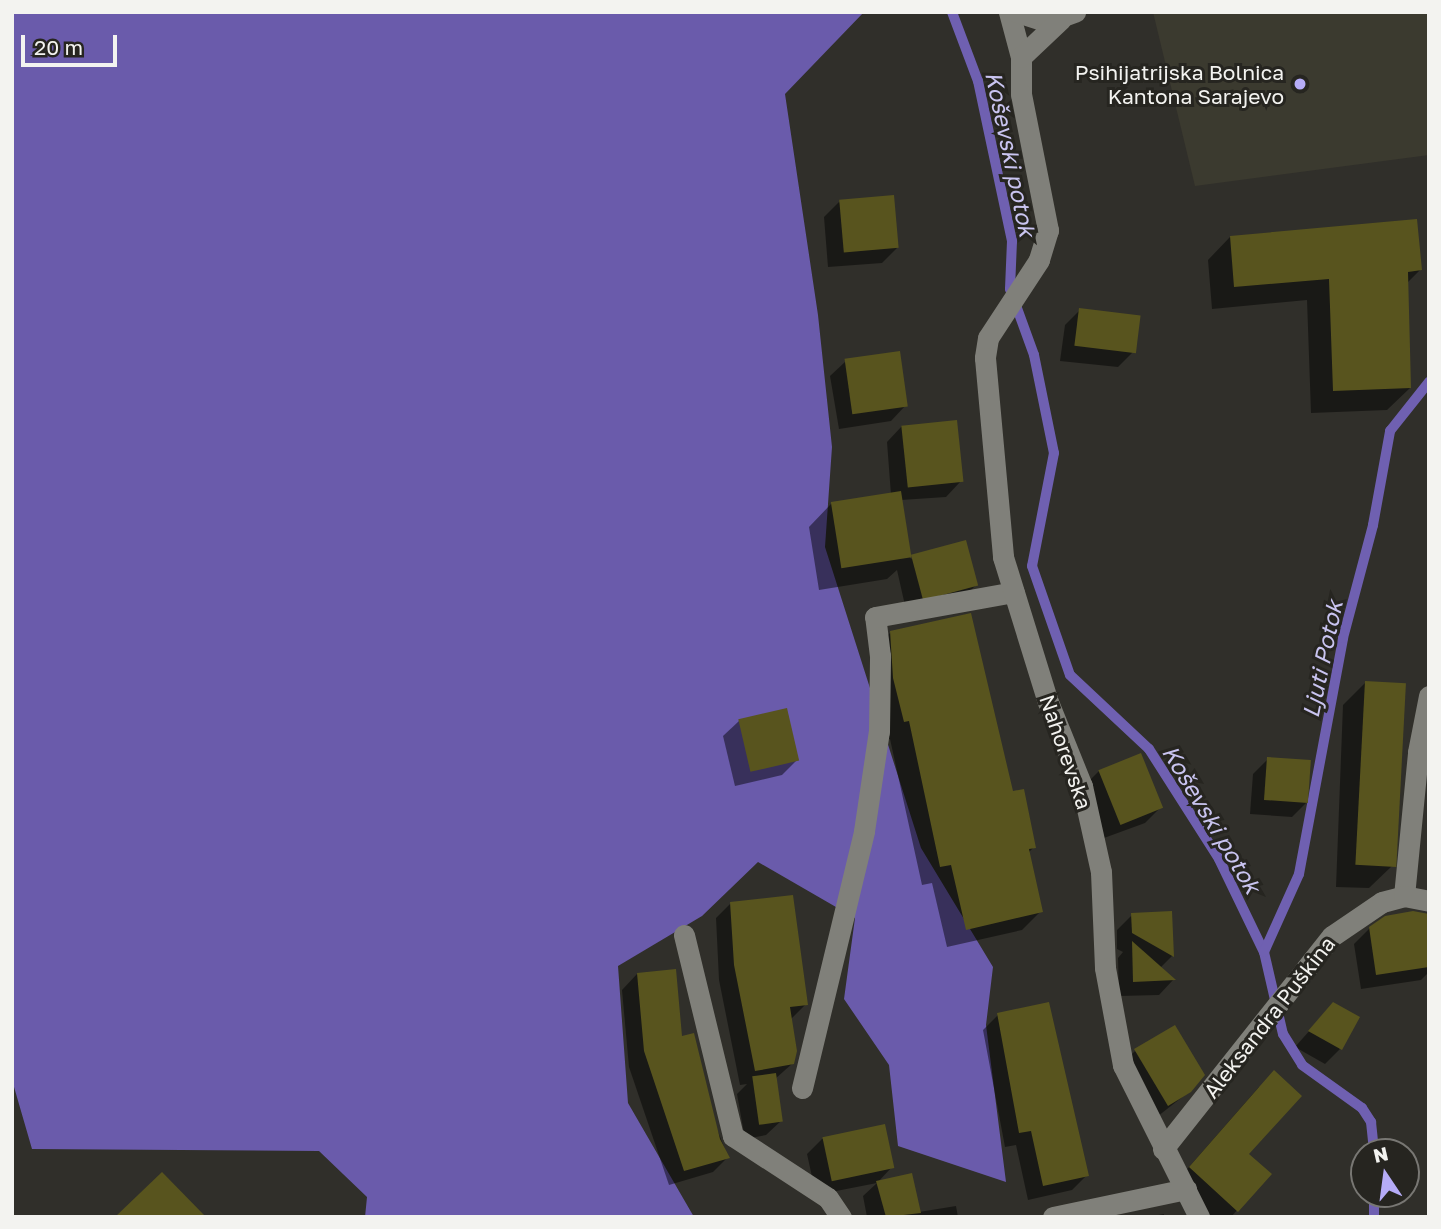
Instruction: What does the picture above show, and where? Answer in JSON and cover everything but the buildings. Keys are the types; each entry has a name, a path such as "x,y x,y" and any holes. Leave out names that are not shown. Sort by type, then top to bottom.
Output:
{"street":[{"path":"1009,12 1021,57 1068,16"},
{"path":"1017,12 1034,20 1068,16"},
{"name":"Nahorevska","path":"1021,57 1021,94 1048,230 1039,260 996,318 985,358 1003,557 1048,702 1082,786 1101,872 1105,968 1123,1065 1199,1217"},
{"path":"802,1088 868,806 879,731 880,656 874,617 1014,592"},
{"path":"1429,696 1418,752 1404,896 1429,901"},
{"name":"Aleksandra Puškina","path":"1163,1149 1244,1048 1300,972 1355,917 1404,896"},
{"path":"684,935 733,1136 828,1198 841,1217"},
{"path":"1053,1217 1186,1189"}],"shaded area":[{"path":"12,12 864,12 785,94 818,315 832,447 825,547 921,848 993,967 986,1025 1006,1182 898,1146 889,1065 844,999 855,918 758,862 702,916 618,966 628,1103 694,1217 365,1217 367,1197 319,1151 32,1149 12,1080"},
{"name":"Psihijatrijska Bolnica Kantona Sarajevo","path":"1153,12 1429,12 1429,155 1195,186"}],"waterway":[{"name":"Koševski potok","path":"952,12 978,81 1012,241 1010,289 1034,355 1054,453 1032,566 1070,675 1149,749 1219,859 1264,952 1283,1034 1302,1065 1362,1108 1371,1122 1373,1138"},
{"name":"Ljuti Potok","path":"1264,952 1299,874 1343,638 1373,525 1390,431 1429,382"},
{"name":"Koševski potok","path":"1374,1208 1374,1217"}],"place":[{"name":"Psihijatrijska Bolnica Kantona Sarajevo","path":"1300,84"}]}
